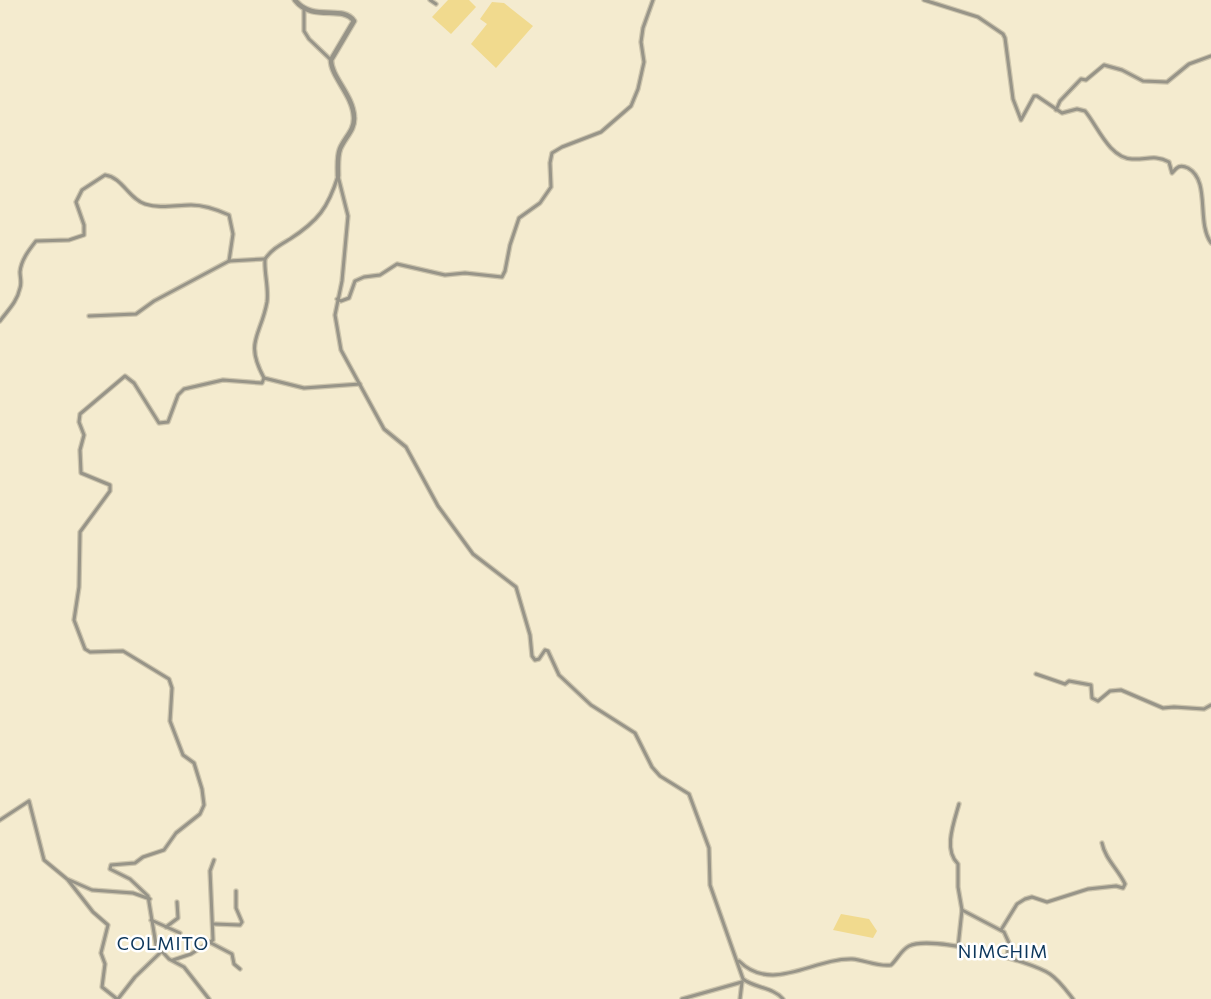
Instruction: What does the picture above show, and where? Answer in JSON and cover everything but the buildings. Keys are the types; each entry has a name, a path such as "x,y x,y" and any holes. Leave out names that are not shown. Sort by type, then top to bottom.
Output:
{"street":[{"path":"209,999 184,967 169,960 156,945 151,920 150,899 130,879 110,869 111,865 135,862 143,857 164,850 176,834 200,814 204,805 202,789 194,763 183,755 170,721 172,688 169,679 124,651 90,652 85,649 74,620 79,587 80,532 110,491 110,485 81,474 80,450 84,435 79,422 80,414 119,379 125,376 134,383 159,423 168,422 178,395 184,389 223,380 262,383 264,378 254,348 256,333 267,302 265,259 272,250 296,235 322,214 330,200 338,176 340,150 353,127 354,116 348,95 332,67 331,60 309,39 304,31 304,10 295,0"},
{"path":"430,0 436,4"},
{"path":"336,299 340,301 349,298 355,281 364,277 380,275 397,264 445,275 465,273 502,276 505,271 514,228 519,218 540,203 551,187 550,163 552,153 575,141 601,132 630,106 638,89 644,62 641,42 643,28 653,0"},
{"path":"924,0 978,17 1003,34 1013,99 1021,120 1034,96 1037,96 1064,114 1076,109 1084,110 1101,138 1119,155 1126,158 1142,159 1156,156 1169,162 1172,173 1176,167 1181,166 1195,172 1199,178 1206,202 1206,234 1211,243"},
{"path":"304,10 346,14 354,21 331,60"},
{"path":"1056,110 1060,101 1081,79 1086,80 1104,65 1122,70 1142,81 1167,82 1189,64 1211,56"},
{"path":"0,321 14,305 21,286 22,262 36,241 69,240 84,235 84,225 76,202 82,190 105,175 113,176 129,193 146,205 167,207 193,205 229,215 232,234 229,261"},
{"path":"338,176 348,216 342,281 336,299 335,315 341,350 384,429 406,447 438,506 473,554 516,587 530,636 532,656 535,660 539,659 545,650 548,651 559,674 591,705 635,733 656,771 689,794 709,848 710,885 738,960 743,980 740,999"},
{"path":"89,316 136,314 154,301 229,261 265,259"},
{"path":"264,378 304,388 360,384"},
{"path":"1036,674 1065,684 1069,681 1091,685 1092,698 1098,701 1110,691 1121,690 1163,708 1204,709 1211,705"},
{"path":"0,820 29,801 44,860 67,879 93,912 108,925 101,953 105,964 102,987 116,998 161,952"},
{"path":"958,947 962,910 958,887 958,864 950,852 959,804"},
{"path":"1001,930 1017,904 1025,899 1032,897 1047,902 1071,892 1116,886 1123,888 1125,884 1103,853 1102,843"},
{"path":"169,960 178,960 211,943 213,940 214,924 210,871 214,860"},
{"path":"67,879 92,890 133,892 150,899"},
{"path":"214,924 241,924 242,919 236,908 236,891"},
{"path":"166,927 178,918 177,902"},
{"path":"962,910 984,924 1001,930 1008,936 1007,957"},
{"path":"151,920 180,934"},
{"path":"211,943 232,954 234,964 240,969"},
{"path":"738,960 755,974 768,976 838,960 852,959 890,965 908,946 915,944 958,947 1007,957 1050,974 1064,987 1073,999"},
{"path":"682,999 743,980 772,992 783,999"}],"shaded area":[{"path":"448,0 469,0 476,7 451,34 432,17"},
{"path":"492,2 504,3 533,26 496,68 471,44 487,24 480,19"},
{"path":"841,914 869,919 877,931 873,938 833,930"}],"district":[{"name":"COLMITO","path":"163,943"},
{"name":"NIMCHIM","path":"1003,951"}]}
